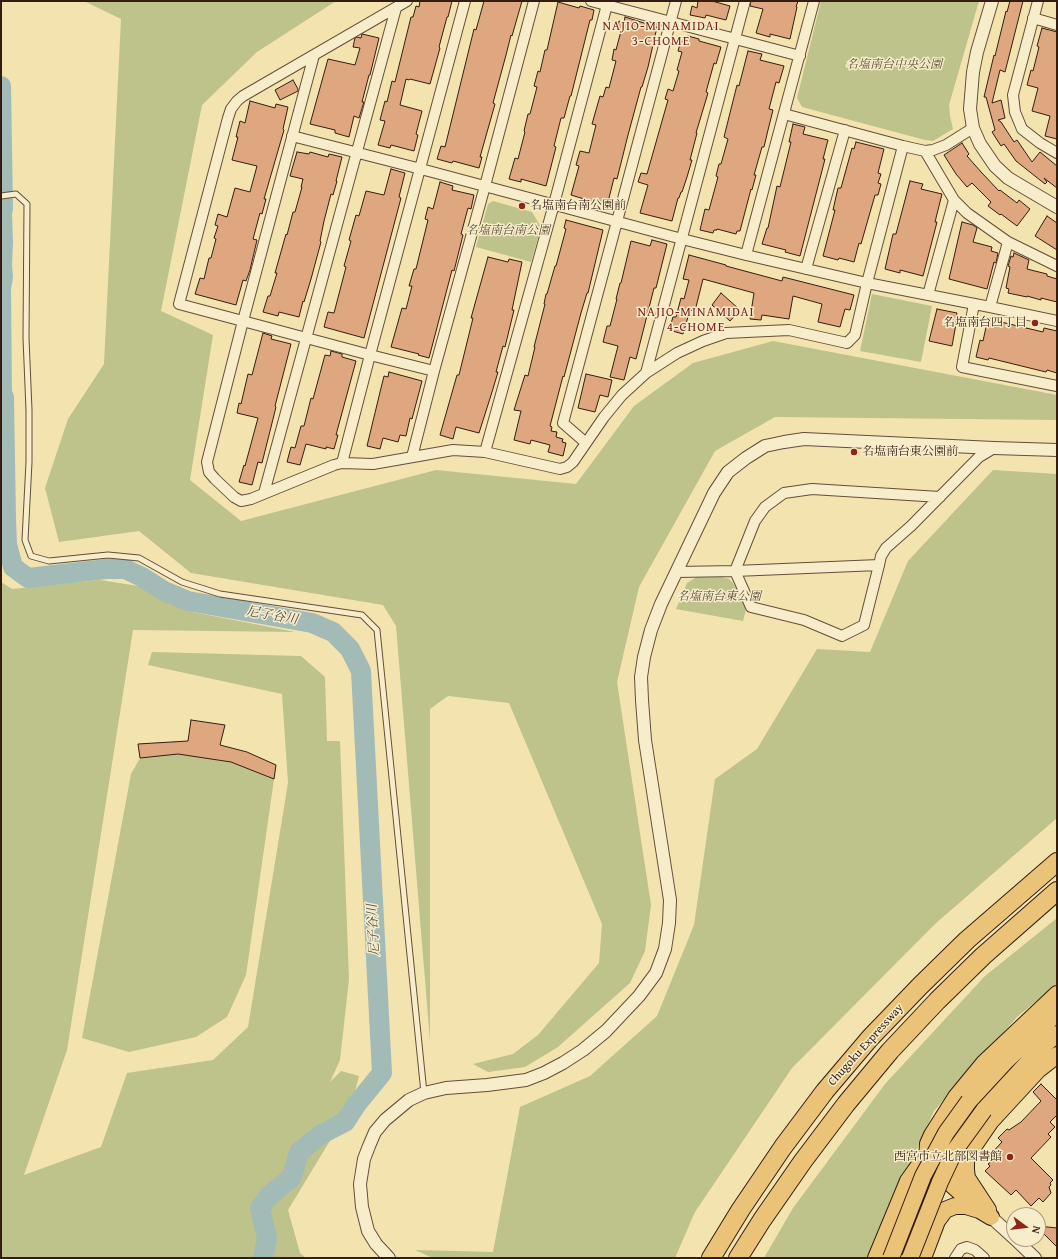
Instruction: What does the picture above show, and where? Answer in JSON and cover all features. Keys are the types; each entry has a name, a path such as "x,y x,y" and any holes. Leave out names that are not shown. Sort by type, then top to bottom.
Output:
{"highway":[{"name":"Chugoku Expressway","path":"711,1258 741,1208 783,1147 825,1091 870,1038 967,940 1057,862"},
{"name":"Chugoku Expressway","path":"738,1258 762,1220 803,1161 846,1104 890,1052 947,991 988,952 1057,891"},
{"path":"986,1210 933,1168 927,1160 928,1144 956,1097 984,1063 1057,994"},
{"path":"891,1258 923,1176 946,1133 969,1101 1005,1062 1057,1013"},
{"path":"910,1258 937,1189 955,1150 984,1110 1035,1055 1057,1034"},
{"path":"986,1210 967,1178 966,1161 969,1153 991,1121 1038,1070 1057,1054"},
{"path":"876,1258 908,1181 918,1167 927,1160"},
{"path":"923,1258 937,1221 945,1210 955,1206 966,1206 986,1210"}],"street":[{"path":"407,1 243,96 237,101 231,109 228,118 179,304 434,371"},
{"path":"342,463 465,1"},
{"path":"412,457 534,1"},
{"path":"591,1 607,3 670,22 800,56"},
{"path":"586,443 563,423 676,1"},
{"path":"646,373 745,1"},
{"path":"746,255 814,1"},
{"path":"992,1 977,52 973,72 970,109 973,128 980,144 999,170 1008,178 1057,207"},
{"path":"1038,1 1014,95 1015,112 1022,129 1040,143 1057,153"},
{"path":"485,452 554,204 607,3"},
{"path":"264,494 396,8"},
{"path":"1033,18 1057,25"},
{"path":"314,55 207,462 209,472 215,479 234,497 241,501 251,499 342,463 373,464 452,450 485,452 560,469 567,467 573,462 604,417 622,395 646,373 677,353 703,341 726,333 789,330 847,343 856,335 903,146"},
{"path":"784,114 925,151 934,150 973,128"},
{"path":"806,269 845,130"},
{"path":"292,136 746,255 868,283 1057,321"},
{"path":"925,151 954,200 967,213 1008,242 1057,266"},
{"path":"928,295 954,200"},
{"path":"990,307 1008,242"},
{"path":"974,304 962,367 1057,386"},
{"path":"389,1258 376,1244 368,1231 364,1219 360,1184 361,1171 369,1146 375,1132 385,1120 409,1100 424,1093 446,1088 526,1080 563,1064 606,1031 639,996 656,973 665,949 669,923 670,900 646,740 641,677 650,630 714,493 728,472 765,446 804,439 1057,450"},
{"path":"940,497 812,489 784,493 765,508 755,521 735,571 751,607 804,620 842,636 864,625 881,556 886,548 940,497 979,458 994,448"},
{"path":"676,572 879,565"},
{"path":"986,1210 1006,1231"},
{"path":"955,1258 961,1249 967,1247 975,1250 984,1258"},
{"path":"1023,1247 1035,1258"}],"lane":[{"path":"1,196 16,194 27,204 26,338 29,410 29,462 25,540 31,556 49,561 108,555 139,558 182,582 220,594 362,615 377,630 424,1093"}],"green space":[{"path":"84,1 336,1 257,52 202,105 161,311 213,335 190,480 241,521 436,470 576,484 634,406 693,363 773,341 1057,395 1057,420 775,417 715,451 639,587 617,682 651,905 645,951 630,983 558,1047 525,1067 488,1072 473,1064 513,1054 538,1035 599,963 602,924 509,703 448,696 430,709 430,1041 396,626 383,605 191,573 139,531 59,542 45,488 68,419 104,364 121,19"},
{"name":"名塩南台中央公園","path":"821,1 979,1 949,105 953,129 933,141 925,140 802,107 797,98"},
{"name":"名塩南台南公園","path":"493,201 532,212 541,227 531,262 476,247 488,204"},
{"path":"872,294 932,306 921,362 860,351"},
{"path":"993,470 1057,474 1057,818 935,924 792,1068 695,1212 675,1258 433,1258 415,1250 493,1252 520,1107 590,1076 657,1016 694,925 715,779 757,749 817,649 870,652 908,561"},
{"name":"名塩南台東公園","path":"698,576 718,576 729,579 733,583 747,606 743,621 676,609 687,583"},
{"path":"100,580 138,586 193,612 295,632 133,630 67,1050 24,1175 101,1147 127,1073 213,1060 248,1027 288,783 282,694 148,665 152,652 301,656 325,677 327,741 340,741 349,979 340,1060 330,1082 341,1071 359,1076 351,1106 288,1210 300,1253 306,1258 1,1258 1,582 12,589"},
{"path":"178,754 231,762 274,779 246,975 227,1017 196,1037 129,1052 82,1038 131,774 140,758"},
{"path":"1057,918 1057,984 1017,1017 934,1111 868,1258 764,1258 793,1208 885,1084 985,976"}],"building":[{"path":"420,1 452,1 430,84 406,79 400,105 422,111 416,134 418,135 414,151 391,145 390,148 378,145 385,121 380,120 385,101 387,102 392,81 395,82 411,17 413,17 416,6 419,7"},
{"path":"484,1 522,1 512,36 511,35 493,103 495,104 480,157 482,157 479,168 453,161 452,163 437,159 441,146 445,147 474,29 476,30"},
{"path":"698,1 712,1 730,6 726,20 706,15 705,18 690,15 692,6 697,8"},
{"path":"751,1 798,1 790,39 770,34 770,37 756,33 763,9 750,6"},
{"path":"1010,1 1023,1 1005,72 1000,70 992,103 1001,100 1005,118 998,120 1001,122 1014,142 1017,140 1032,162 1040,152 1057,166 1057,188 1044,178 1047,182 1045,184 1016,161 1004,144 1001,146 992,132 995,130 986,97 984,97 994,55 995,56 1006,11 1007,12"},
{"path":"558,2 579,8 580,6 594,10 592,20 590,20 571,96 564,118 561,118 554,146 556,147 546,186 521,179 521,182 509,179 515,158 518,159 528,114 530,114 537,87 534,86 538,71 540,72 545,50 547,50"},
{"path":"625,17 657,27 648,67 641,87 617,179 614,178 607,206 571,195 579,166 576,165 580,151 589,153 596,125 592,124 600,96 603,97 606,87 609,88 616,61 612,60 614,49 616,50 621,31 617,30 619,21 624,23"},
{"path":"1042,28 1057,32 1057,139 1045,136 1050,116 1032,111 1038,88 1027,85 1031,70 1033,71 1039,47 1037,46"},
{"path":"362,34 379,38 362,102 364,102 359,118 354,116 349,137 335,133 335,130 310,124 328,59 355,65 360,48 353,47 355,38 361,38"},
{"path":"688,36 699,39 699,41 721,47 716,64 714,63 706,92 708,93 696,133 690,160 692,160 682,192 678,198 672,221 640,213 648,185 638,182 641,173 647,174 668,100 665,99 668,89 673,91 679,71 677,70 682,52 678,51 681,41 686,42"},
{"path":"748,51 762,54 760,60 784,66 779,83 776,82 769,109 773,110 764,147 762,147 754,175 756,175 740,231 737,231 736,234 717,229 714,230 713,233 700,230 705,209 709,210 718,177 716,176 719,164 721,164 728,139 724,137 737,85 739,86"},
{"path":"293,80 298,91 280,100 275,90"},
{"path":"250,101 275,108 276,104 288,107 284,130 264,199 266,199 262,214 260,213 253,239 257,240 250,270 246,281 243,280 236,305 195,294 200,278 204,279 209,258 211,258 216,239 214,238 218,226 215,225 218,214 227,217 235,188 250,192 257,166 232,160 238,137 236,137 240,121 245,123"},
{"path":"793,124 805,127 803,134 828,140 823,159 825,159 800,256 785,252 786,250 762,244 768,228 777,186 780,187 791,142 789,142"},
{"path":"856,142 884,149 878,173 881,174 878,183 881,184 878,195 875,195 861,244 859,243 854,262 823,256 835,210 833,210 838,188 841,188 852,148 854,149"},
{"path":"962,143 969,154 967,156 999,191 1000,190 1017,203 1019,200 1030,209 1017,226 988,206 991,202 972,183 967,187 956,174 944,155"},
{"path":"297,152 309,154 310,152 328,157 329,154 342,157 337,181 333,195 331,194 324,221 321,242 299,317 279,312 278,316 263,312 268,296 270,296 286,234 287,235 293,212 295,212 302,187 303,179 290,176"},
{"path":"391,169 405,173 399,197 401,198 364,338 324,327 328,312 334,313 346,267 344,266 351,241 349,240 356,215 359,216 366,191 384,195"},
{"path":"910,181 923,184 921,189 942,194 935,222 937,222 923,276 900,270 900,273 885,269 893,234 896,234"},
{"path":"440,182 453,186 452,190 474,195 471,209 468,208 454,271 452,270 429,358 391,347 402,308 406,309 412,286 409,286 414,269 416,269 428,220 425,219 428,207 433,209"},
{"path":"1047,216 1057,223 1057,250 1035,236"},
{"path":"566,220 603,230 588,293 581,313 564,377 563,376 550,426 552,427 551,431 557,432 556,437 563,439 562,442 566,443 563,456 548,452 550,445 531,440 530,444 514,440 521,411 514,410 525,375 528,376 546,294 556,266 566,229 564,228"},
{"path":"962,222 973,225 977,228 973,242 992,247 991,251 998,253 987,289 949,279"},
{"path":"652,240 667,244 636,359 630,357 624,380 610,377 618,346 603,342 607,326 610,326 631,241 650,246"},
{"path":"1014,253 1029,260 1027,269 1047,274 1047,276 1057,279 1057,302 1008,293 1009,289 1006,288 1010,267 1008,266 1011,256 1013,257"},
{"path":"689,255 782,281 783,277 854,295 850,310 845,309 840,327 818,322 822,304 793,296 789,319 762,315 761,320 750,319 754,293 703,279 695,311 690,310 683,334 669,330 673,317 676,317 681,298 684,299 689,280 683,279"},
{"path":"488,257 508,262 509,259 522,262 512,310 514,310 505,347 503,346 496,372 498,372 479,433 456,427 453,439 440,435 457,375 459,375 473,318 471,318"},
{"path":"721,293 740,310 730,321 712,305"},
{"path":"937,309 957,313 952,346 929,341"},
{"path":"988,318 1001,320 1001,322 1043,332 1044,328 1057,331 1057,373 1047,370 1046,372 989,358 988,360 976,357 980,340 983,341"},
{"path":"263,333 272,336 271,339 291,344 262,463 258,462 252,485 239,482 258,418 237,413 239,403 241,404 248,374 252,375"},
{"path":"331,351 342,354 342,357 356,361 336,435 338,435 334,449 326,447 326,449 306,444 300,465 287,462 291,447 295,448 301,426 304,426 311,398 313,399 325,355 330,356"},
{"path":"389,372 422,381 406,436 400,435 398,442 383,438 380,449 367,446 384,376 388,377"},
{"path":"586,374 612,380 608,397 600,395 595,412 578,408"},
{"path":"191,720 225,725 220,745 247,752 276,765 274,779 231,762 178,754 140,758 138,744 188,741"},
{"name":"西宮市立北部図書館","path":"1041,1084 1057,1100 1057,1115 1050,1122 1055,1127 1048,1134 1051,1137 1031,1158 1053,1180 1049,1187 1051,1193 1043,1202 1039,1198 1031,1206 1016,1190 1011,1195 985,1171 990,1166 988,1164 992,1161 988,1157 1002,1142 998,1138 1007,1129 1009,1130 1021,1122 1041,1101 1033,1092"},
{"path":"1046,1227 1057,1228 1057,1247 1046,1236"}],"waterway":[{"name":"尼子谷川","path":"1,86 3,208 3,277 1,288 2,394 4,397 7,544 13,567 28,578 106,569 125,569 142,577 164,591 188,601 312,623 333,632 350,649 361,671 382,1073 356,1105 345,1122 320,1135 299,1152 292,1177 269,1196 260,1208 267,1238 263,1258"}],"place":[{"name":"名塩南台南公園前","path":"522,206"},
{"name":"名塩南台四丁目","path":"1035,323"},
{"name":"名塩南台東公園前","path":"854,452"},
{"name":"西宮市立北部図書館","path":"1010,1157"}],"district":[{"name":"NAJIO-MINAMIDAI 3-CHOME","path":"661,34"},
{"name":"NAJIO-MINAMIDAI 4-CHOME","path":"696,320"}]}
